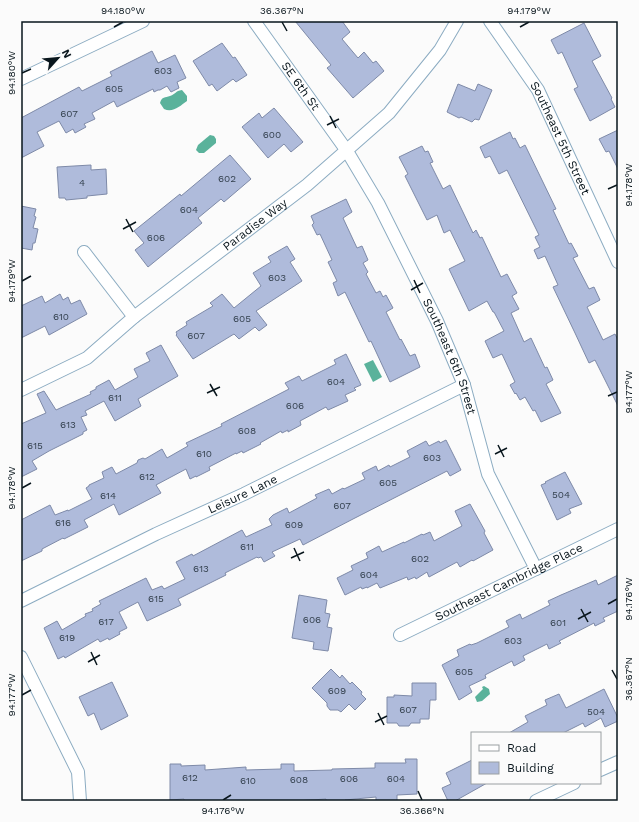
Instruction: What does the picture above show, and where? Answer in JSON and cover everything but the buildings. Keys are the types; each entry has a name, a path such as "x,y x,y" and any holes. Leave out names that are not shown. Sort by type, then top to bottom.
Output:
{"street":[{"path":"21,79 143,21"},
{"name":"SE 6th St","path":"254,21 347,151"},
{"name":"Paradise Way","path":"21,390 87,358 134,317 307,185 389,113 440,50 457,21"},
{"name":"Southeast 5th Street","path":"490,21 538,90 618,262"},
{"name":"Southeast 6th Street","path":"347,151 378,203 437,321 464,385 488,474 536,569"},
{"path":"84,252 134,317"},
{"name":"Leisure Lane","path":"21,601 156,534 238,497 464,385"},
{"name":"Southeast Cambridge Place","path":"400,635 618,529"},
{"path":"21,657 78,772 80,801"},
{"path":"601,770 618,762"},
{"path":"539,800 572,784"}],"shaded area":[{"path":"182,90 187,96 187,101 173,110 164,109 160,103 162,99"},
{"path":"210,135 214,136 216,143 204,153 199,153 196,150 198,145"},
{"path":"373,360 382,377 373,382 364,364"},
{"path":"484,686 489,689 490,694 482,701 477,702 475,697"}]}
